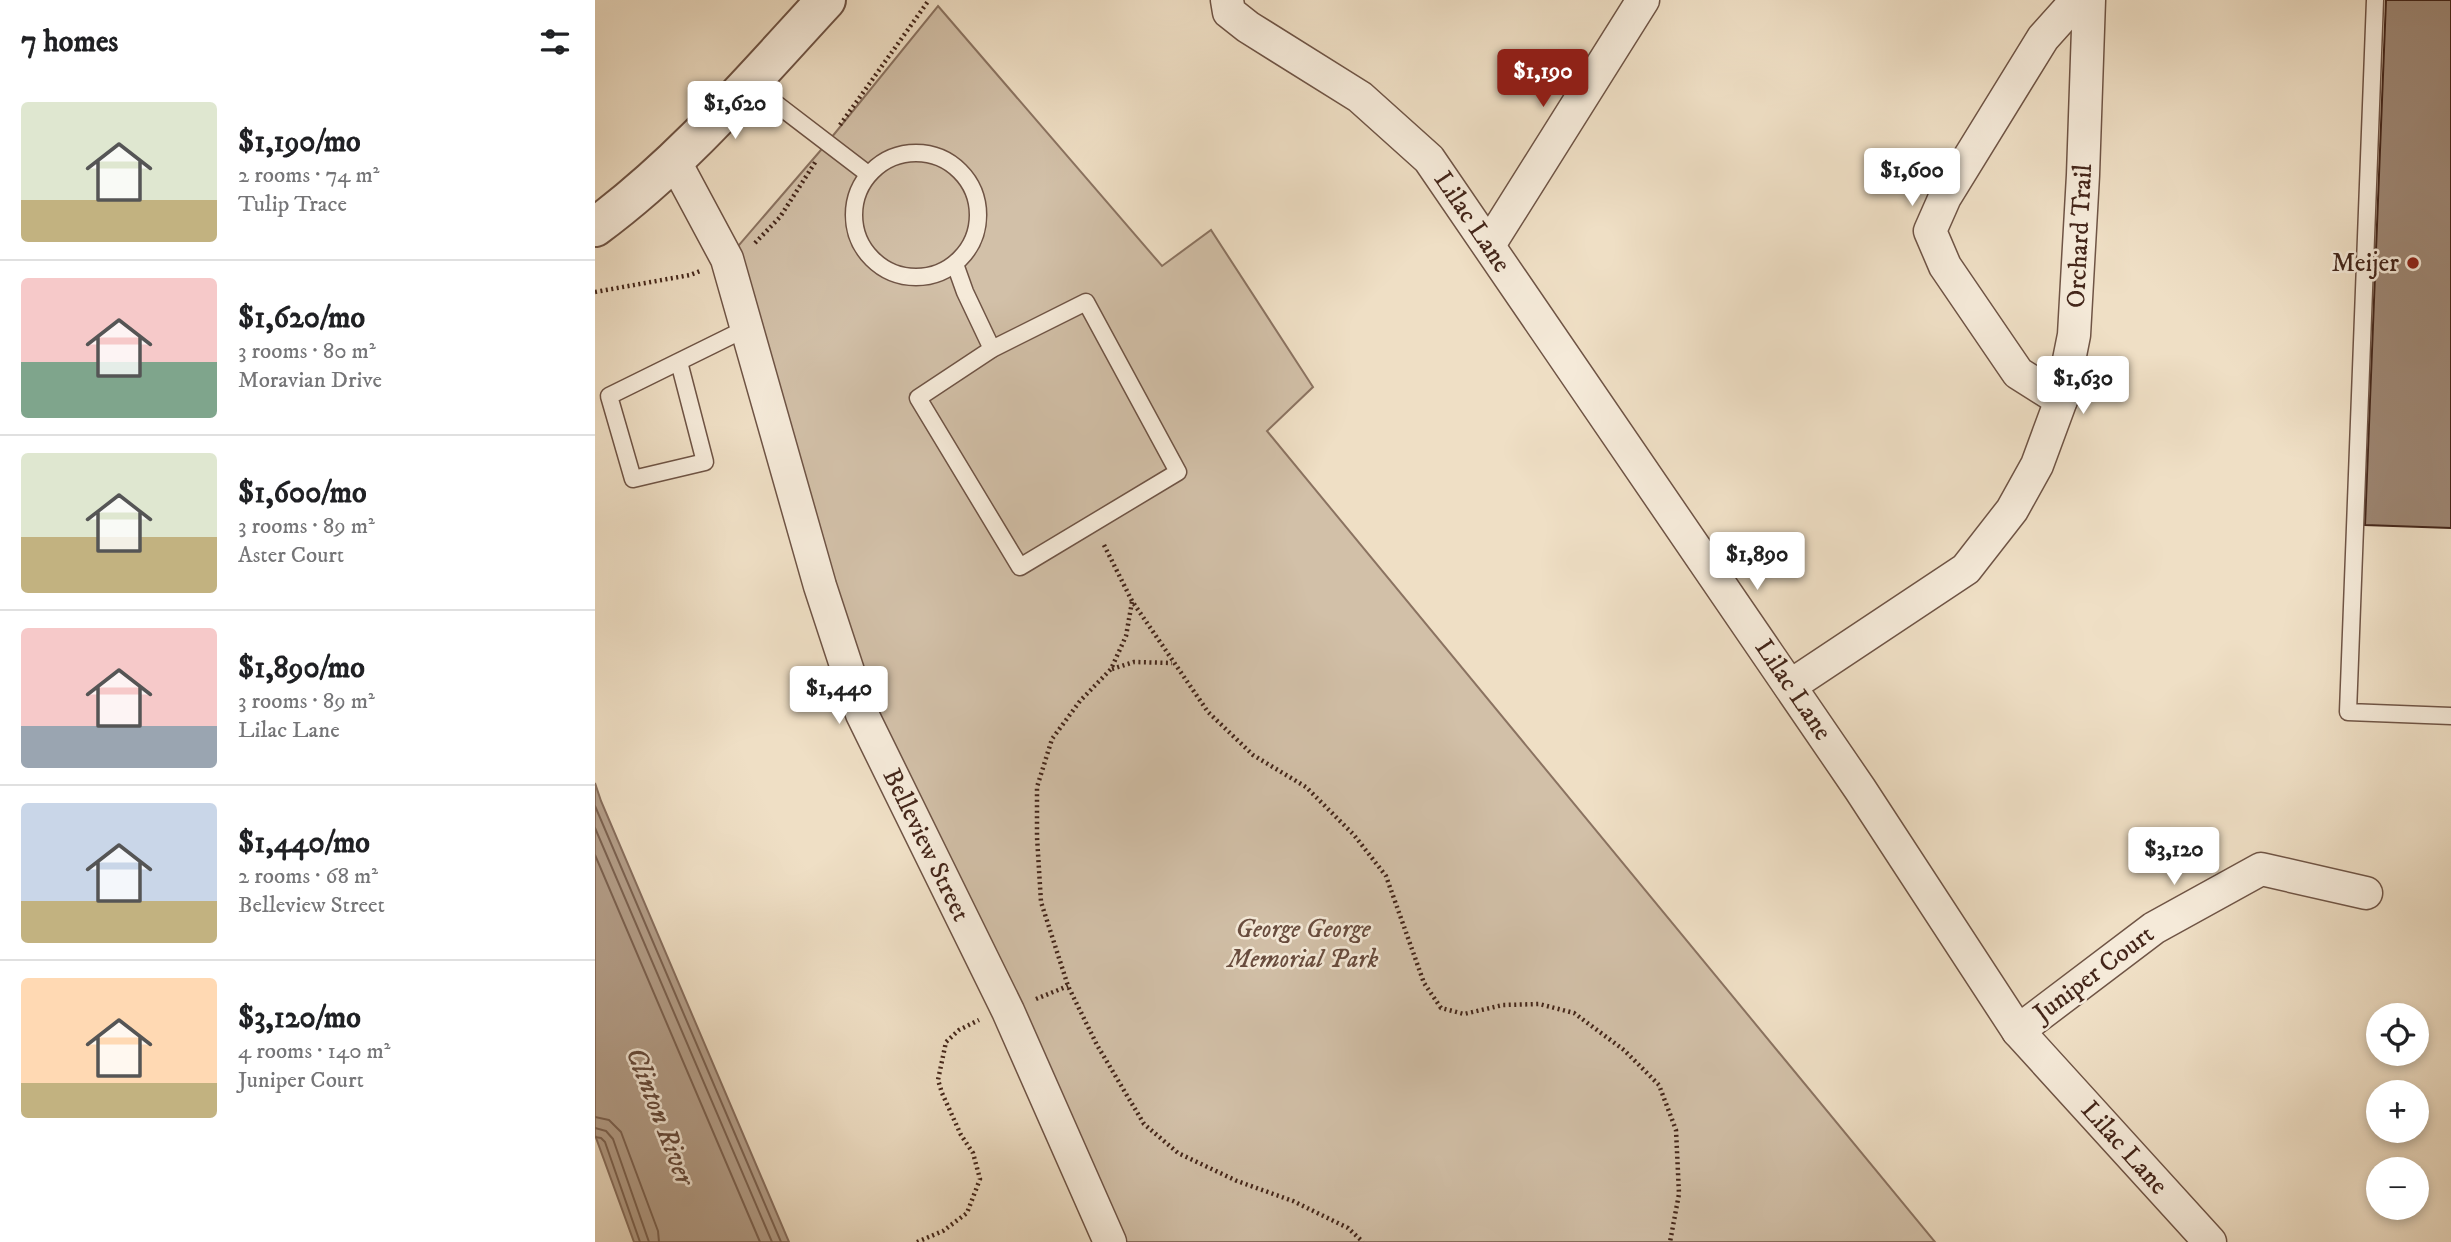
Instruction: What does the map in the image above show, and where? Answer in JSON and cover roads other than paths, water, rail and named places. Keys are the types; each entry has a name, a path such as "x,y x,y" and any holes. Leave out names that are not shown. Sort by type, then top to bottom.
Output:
{"street":[{"path":"595,228 629,203 675,162 826,0"},
{"name":"Lilac Lane","path":"1227,0 1229,12 1248,27 1360,97 1429,159 1860,789 2018,1031 2210,1242"},
{"path":"1489,245 1643,0"},
{"path":"2061,400 2018,373 1945,266 1930,231 1945,197 2043,38 2077,0"},
{"name":"Orchard Trail","path":"1790,686 1966,569 2012,510 2038,466 2061,400 2074,335 2089,0"},
{"name":"Belleview Street","path":"675,162 727,259 820,586 862,714 1007,1011 1111,1242"},
{"name":"Juniper Court","path":"2018,1031 2154,928 2261,869 2367,893"}],"lane":[{"path":"2375,0 2348,712 2451,716"},
{"path":"749,83 868,174"},
{"path":"904,153 924,153 945,159 961,172 973,189 978,219 977,230 969,248 955,264 937,274 916,278 896,274 878,265 864,250 855,232 853,211 857,191 868,174 884,161 904,153"},
{"path":"955,264 992,349"},
{"path":"1086,302 1178,472 1020,567 918,398 992,349 1086,302"},
{"path":"678,362 705,462 633,480 609,396 678,362 747,328"}],"water":[{"name":"Clinton River","path":"595,783 789,1242 634,1242 595,1135"}],"place":[{"name":"Meijer","path":"2413,263"}],"park label":[{"name":"George George Memorial Park","path":"1303,944"}]}
